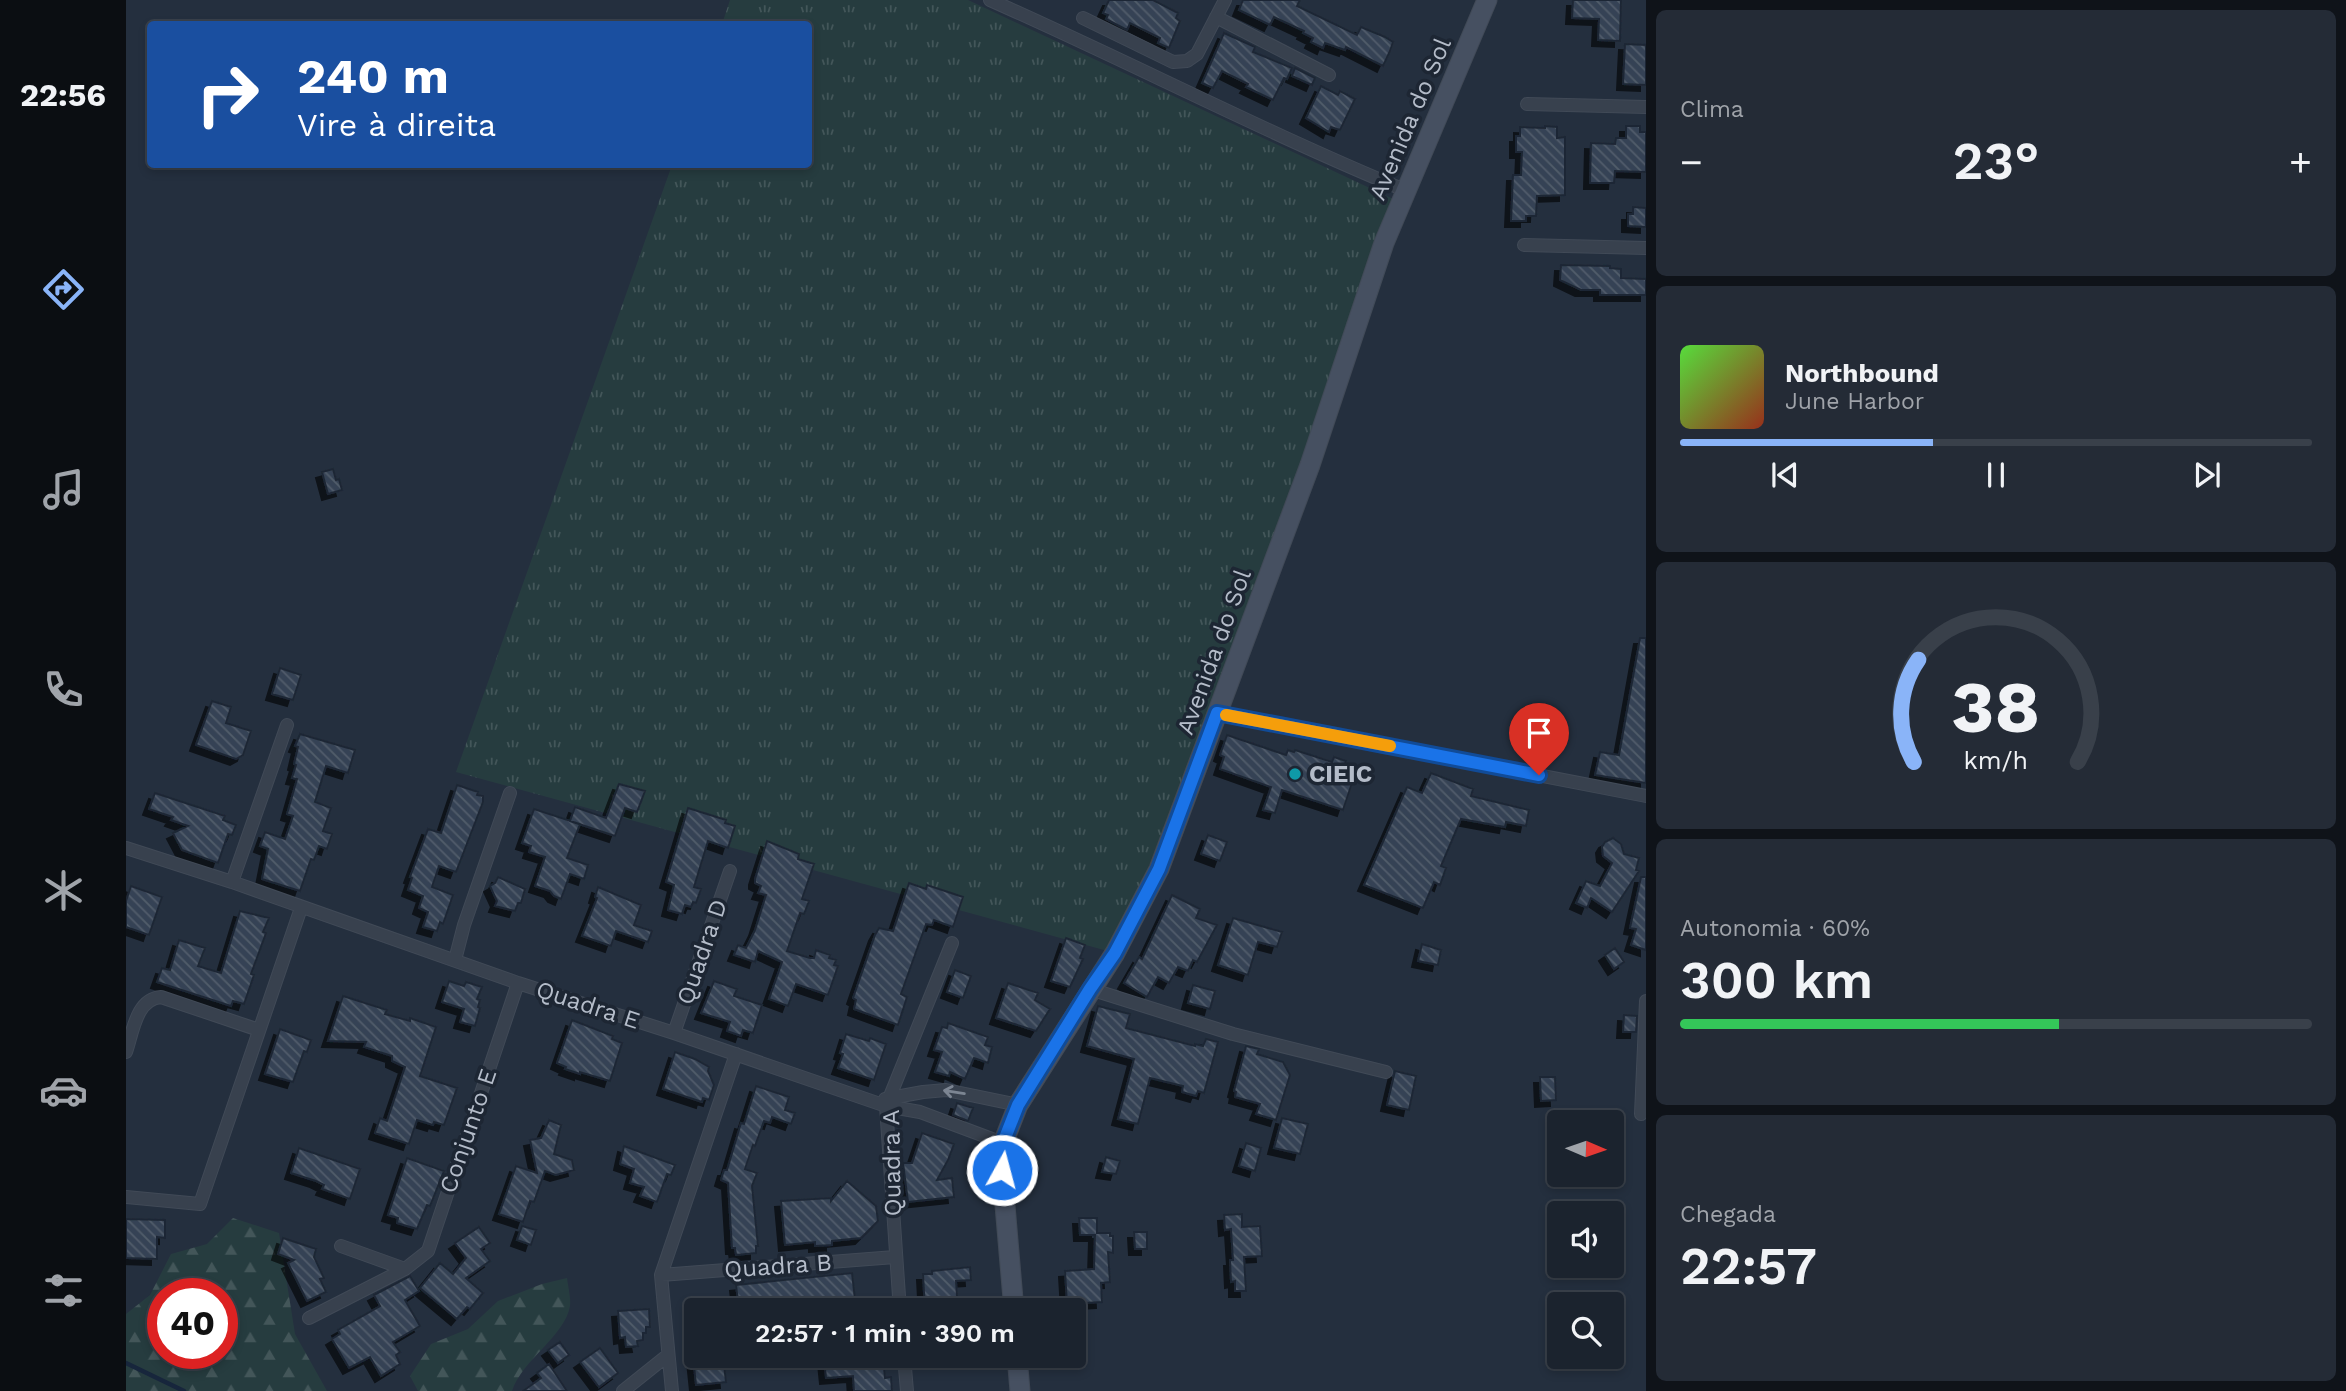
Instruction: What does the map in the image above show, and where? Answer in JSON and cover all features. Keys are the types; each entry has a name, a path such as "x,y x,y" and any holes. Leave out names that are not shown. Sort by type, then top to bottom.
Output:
{"street":[{"path":"990,0 1355,170 1407,191"},
{"path":"1083,18 1173,62 1187,61 1197,54 1225,0"},
{"name":"Avenida do Sol","path":"1013,1298 1002,1170 1003,1143 1018,1105 1115,953 1159,869 1310,465 1384,243 1486,1"},
{"path":"1216,17 1329,75"},
{"path":"1527,104 1646,107"},
{"path":"1524,245 1646,248"},
{"path":"1217,713 1646,796"},
{"path":"232,882 287,725"},
{"path":"455,960 464,925 510,793"},
{"name":"Quadra E","path":"126,848 232,882 518,983 920,1112 1003,1143"},
{"name":"Quadra D","path":"674,1033 730,871"},
{"path":"126,1197 200,1204 301,908"},
{"name":"Quadra A","path":"899,1298 884,1102 952,943"},
{"name":"Conjunto E","path":"309,1318 405,1269 428,1251 518,983"},
{"path":"1090,989 1233,1034 1386,1072"},
{"path":"126,1052 143,1004 151,998 160,997 259,1030"},
{"path":"1641,1114 1646,1001"},
{"path":"672,1391 661,1275 736,1054"},
{"path":"884,1102 923,1092 946,1090 1018,1105"},
{"path":"341,1245 405,1269"},
{"name":"Quadra B","path":"661,1275 895,1257"},
{"path":"623,1391 668,1356"},
{"path":"905,1368 907,1391"},
{"path":"1018,1368 1020,1391"}],"green space":[{"path":"730,0 968,0 1406,205 1115,953 456,772 671,168 812,168 812,21 723,21"},
{"path":"233,1218 279,1233 295,1334 327,1391 126,1391 126,1314 147,1297 147,1369 238,1369 238,1278 159,1278 171,1254 207,1244"},
{"path":"567,1278 570,1306 566,1317 525,1369 512,1391 418,1391 410,1376 431,1344 468,1329 498,1301 542,1284"}],"building":[{"path":"1109,0 1153,0 1178,13 1176,18 1180,21 1169,48 1158,43 1160,38 1130,23 1127,30 1106,19 1108,15 1103,13"},
{"path":"1243,0 1300,0 1297,6 1357,35 1361,27 1393,42 1383,66 1346,47 1345,50 1325,43 1323,48 1311,42 1313,38 1303,33 1304,31 1274,17 1270,25 1239,10"},
{"path":"1573,0 1621,0 1620,41 1598,40 1599,19 1572,18"},
{"path":"1224,33 1255,47 1253,52 1292,68 1273,100 1222,71 1213,88 1202,83"},
{"path":"1625,44 1646,45 1646,85 1623,84"},
{"path":"1295,68 1315,78 1312,85 1292,76"},
{"path":"1321,86 1338,95 1340,91 1355,99 1340,130 1331,127 1329,132 1306,118"},
{"path":"1626,126 1640,126 1640,132 1646,132 1646,172 1615,171 1614,183 1590,183 1591,143 1615,144 1616,138 1626,138"},
{"path":"1520,127 1557,127 1557,138 1565,137 1565,195 1537,196 1536,216 1526,216 1526,221 1511,221 1513,175 1521,175 1522,152 1516,152 1516,136 1520,136"},
{"path":"1633,207 1646,208 1646,227 1628,226 1628,214 1633,214"},
{"path":"1561,265 1610,266 1621,269 1621,278 1646,279 1646,295 1600,295 1600,290 1581,290 1560,280"},
{"path":"333,469 342,490 328,494 322,472"},
{"path":"1640,638 1646,638 1646,783 1595,775 1600,752 1619,755"},
{"path":"280,668 301,675 293,700 272,694"},
{"path":"212,701 231,707 226,723 251,731 243,755 236,759 196,745"},
{"path":"300,734 355,750 348,773 326,766 315,802 331,808 323,831 332,834 327,849 319,846 314,860 311,859 300,891 262,879 268,849 260,846 265,832 285,839 293,816 287,814 297,779 292,778 298,747 295,746"},
{"name":"CIEIC","path":"1227,735 1286,755 1288,750 1295,750 1332,762 1334,757 1346,761 1344,767 1356,771 1343,810 1282,790 1275,813 1263,810 1271,787 1220,769 1224,757 1220,755"},
{"path":"1431,773 1473,789 1471,796 1529,810 1526,826 1506,822 1505,827 1461,819 1441,866 1446,868 1440,885 1434,882 1423,908 1364,885 1407,787 1422,793"},
{"path":"619,784 645,791 637,812 625,808 615,836 570,821 575,807 606,818"},
{"path":"457,785 478,792 477,795 483,796 483,802 456,872 439,866 432,887 453,895 443,924 440,922 437,931 423,927 428,912 419,908 423,896 408,890 412,878 410,877 428,829 441,833"},
{"path":"155,793 225,816 223,820 236,825 232,835 228,834 218,863 182,850 173,833 188,826 171,820 173,817 149,809"},
{"path":"688,808 726,820 725,823 735,826 728,848 708,841 694,887 701,889 696,903 693,902 691,907 685,905 682,914 668,910 674,885 666,882"},
{"path":"534,809 580,824 567,858 588,865 584,879 570,874 561,899 550,891 535,886 545,857 529,852 531,846 522,843"},
{"path":"1208,835 1227,842 1220,861 1201,854"},
{"path":"1613,838 1621,844 1624,854 1639,858 1636,870 1639,871 1612,912 1591,898 1587,908 1576,903 1586,881 1600,886 1612,863 1603,856 1602,847"},
{"path":"767,841 799,854 798,859 814,864 802,899 809,901 804,914 800,913 787,951 814,958 816,950 830,955 829,958 836,960 834,965 838,966 828,995 796,984 788,1006 769,999 782,962 758,951 755,962 734,955 738,945 746,948 766,895 758,893 761,886 755,883 755,879"},
{"path":"498,877 525,889 521,903 518,903 515,911 495,906 497,901 490,886"},
{"path":"1641,877 1646,877 1646,950 1631,945 1636,929 1630,928"},
{"path":"909,883 926,889 927,885 963,897 953,927 934,920 932,925 926,924 901,994 907,997 898,1025 854,1009 856,1000 853,998 875,935 879,928 893,931"},
{"path":"131,886 162,897 149,935 126,927 126,901"},
{"path":"598,887 641,905 634,925 652,931 648,942 616,931 611,946 582,936 597,898"},
{"path":"1172,895 1200,909 1196,918 1217,925 1197,962 1193,960 1188,971 1178,967 1169,983 1158,977 1147,997 1124,983 1139,957 1142,959"},
{"path":"240,911 269,918 244,1004 233,1001 231,1006 157,982 162,968 170,970 179,940 205,948 198,966 221,973"},
{"path":"1233,918 1282,932 1277,947 1258,942 1248,975 1218,965"},
{"path":"1066,938 1085,945 1080,958 1083,959 1070,987 1051,981"},
{"path":"1422,944 1441,950 1438,965 1418,961"},
{"path":"1615,948 1624,962 1614,969 1605,955"},
{"path":"955,970 971,976 963,998 947,992"},
{"path":"449,981 464,986 466,982 482,987 477,999 480,1000 480,1008 475,1026 460,1022 464,1009 442,1002"},
{"path":"714,981 737,989 734,996 762,1005 753,1033 743,1030 741,1036 727,1031 730,1022 701,1013"},
{"path":"1008,983 1038,993 1035,1000 1050,1009 1036,1031 996,1018"},
{"path":"1193,985 1215,991 1210,1009 1188,1003"},
{"path":"343,996 387,1010 385,1014 410,1021 410,1018 436,1027 420,1076 457,1088 444,1125 417,1120 409,1144 375,1133 380,1118 387,1121 405,1067 392,1061 392,1056 364,1047 366,1042 328,1041"},
{"path":"1098,1006 1130,1014 1126,1028 1195,1046 1203,1046 1206,1039 1218,1042 1204,1093 1198,1091 1196,1096 1182,1092 1183,1086 1150,1078 1138,1124 1118,1119 1134,1059 1087,1046"},
{"path":"1624,1015 1637,1016 1636,1032 1623,1032"},
{"path":"572,1020 613,1036 612,1039 622,1043 610,1081 565,1069 566,1067 557,1063"},
{"path":"948,1023 988,1037 985,1045 992,1047 988,1063 974,1058 965,1079 950,1072 949,1076 935,1072 942,1052 934,1050 942,1027 947,1028"},
{"path":"280,1029 311,1040 307,1052 304,1051 293,1082 265,1074"},
{"path":"846,1034 886,1044 874,1080 838,1068"},
{"path":"1246,1046 1259,1049 1257,1054 1283,1062 1290,1075 1276,1120 1256,1114 1260,1104 1235,1097 1234,1091"},
{"path":"675,1052 709,1067 714,1085 709,1100 703,1098 702,1102 663,1089"},
{"path":"1395,1071 1416,1076 1409,1110 1387,1105"},
{"path":"1540,1077 1555,1077 1556,1100 1541,1101"},
{"path":"756,1086 789,1097 785,1110 795,1113 791,1124 772,1117 770,1123 764,1121 755,1146 753,1145 745,1169 757,1173 752,1186 758,1246 756,1253 736,1255 735,1248 732,1248 728,1183 721,1180 724,1170 727,1170 741,1123 744,1124"},
{"path":"957,1103 973,1108 968,1121 953,1115"},
{"path":"1282,1118 1308,1124 1300,1154 1274,1148"},
{"path":"549,1120 561,1125 554,1154 572,1160 574,1170 556,1175 545,1171 534,1202 530,1201 523,1222 499,1214 516,1166 537,1173 530,1140 541,1138"},
{"path":"922,1133 954,1144 937,1180 952,1178 954,1197 908,1202 903,1163 912,1163"},
{"path":"1246,1143 1261,1148 1255,1171 1239,1166"},
{"path":"624,1146 675,1165 671,1175 667,1174 657,1202 640,1196 644,1187 630,1183 634,1169 620,1164"},
{"path":"299,1148 360,1169 350,1199 322,1189 324,1185 316,1181 291,1173"},
{"path":"1106,1157 1120,1161 1116,1174 1102,1172"},
{"path":"407,1158 444,1171 417,1229 397,1223 398,1218 388,1215"},
{"path":"847,1181 876,1206 878,1221 861,1238 832,1241 832,1245 815,1246 815,1242 785,1245 781,1201 831,1198 831,1201"},
{"path":"1242,1214 1242,1227 1260,1226 1262,1256 1244,1257 1246,1291 1235,1291 1235,1281 1231,1282 1231,1229 1225,1230 1224,1215"},
{"path":"1079,1218 1097,1218 1097,1233 1110,1233 1110,1236 1113,1236 1113,1253 1108,1252 1110,1282 1101,1283 1102,1302 1086,1303 1086,1298 1067,1298 1065,1271 1094,1269 1095,1235 1080,1235"},
{"path":"126,1219 165,1220 165,1238 157,1237 157,1259 126,1258"},
{"path":"522,1226 536,1230 531,1245 517,1240"},
{"path":"479,1227 490,1243 481,1249 490,1261 466,1278 483,1293 470,1309 467,1307 457,1319 420,1288 440,1263 453,1274 466,1258 455,1243"},
{"path":"1134,1232 1147,1232 1147,1249 1135,1249"},
{"path":"283,1238 316,1249 314,1257 324,1278 320,1279 326,1292 307,1301 288,1263 294,1260 278,1254"},
{"path":"970,1267 971,1280 956,1281 957,1298 924,1298 923,1274 932,1274 932,1271"},
{"path":"852,1273 855,1298 738,1298 736,1285"},
{"path":"410,1276 419,1291 405,1300 420,1326 393,1342 400,1352 396,1355 400,1364 381,1376 370,1357 349,1368 332,1339 340,1334 338,1330 380,1306 374,1295"},
{"path":"649,1309 650,1327 646,1327 643,1340 637,1341 638,1346 626,1347 625,1337 620,1338 618,1311"},
{"path":"560,1342 569,1355 558,1363 548,1350"},
{"path":"600,1348 618,1373 599,1387 580,1362"},
{"path":"549,1364 567,1391 523,1391 541,1378 537,1373"},
{"path":"694,1368 724,1368 726,1382 696,1385"},
{"path":"825,1368 884,1368 885,1378 891,1377 892,1391 854,1391 853,1376 826,1378"}],"waterway":[{"path":"126,1363 184,1391"}],"slow traffic":[{"path":"1226,715 1390,746"}],"place":[{"name":"CIEIC","path":"1295,774"}],"route":[{"path":"1002,1170 1003,1143 1018,1105 1115,953 1159,869 1217,713 1539,775"}]}
